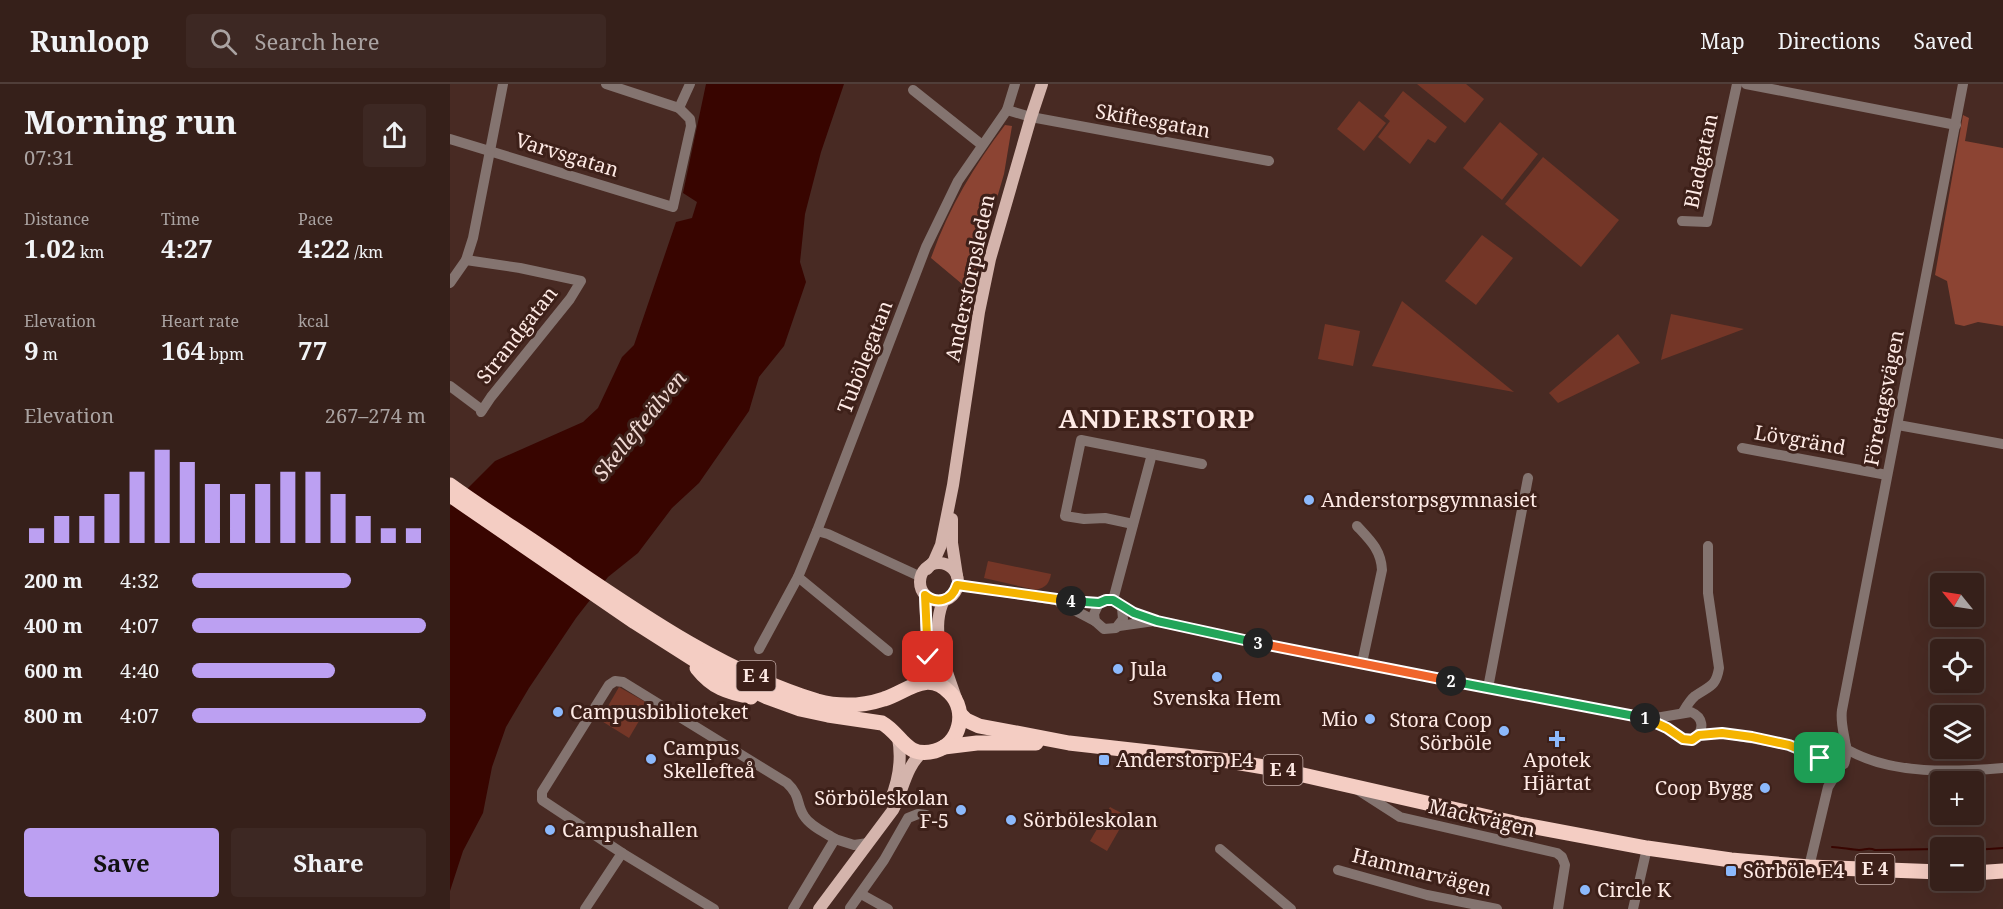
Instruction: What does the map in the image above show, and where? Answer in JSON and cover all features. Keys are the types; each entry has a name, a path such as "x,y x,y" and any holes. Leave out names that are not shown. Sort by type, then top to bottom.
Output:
{"highway":[{"name":"E 4","path":"451,489 688,656 701,673 724,691 752,697 767,697 800,709 828,715 882,723 890,728 897,737"},
{"name":"E 4","path":"611,600 749,673 819,701 842,705 871,703 886,699 914,684"},
{"path":"929,682 940,685 950,692 959,708 957,733 944,747 937,750 923,752 911,749 897,737 891,720 893,705 899,695 914,684 929,682"},
{"name":"E 4","path":"959,708 966,720 979,726 1069,743 1229,761 1350,785 1549,830 1647,848 1731,860 1809,867 1930,872"},
{"name":"E 4","path":"944,747 977,743 1069,743"},
{"path":"1984,872 2003,871"}],"main road":[{"name":"Anderstorpsleden","path":"924,573 934,561 942,545 978,312 990,259 1042,84"},
{"name":"Anderstorpsleden","path":"953,485 952,543 957,583"},
{"path":"914,684 925,672 928,663 925,595 921,586 924,573 934,564 946,565 955,572 957,583 952,596 944,600 932,600 925,595"},
{"path":"944,600 939,614 939,639 944,664 959,708"},
{"path":"871,839 893,795 900,759 897,737"},
{"path":"819,909 898,801 911,766 923,752"}],"street":[{"path":"450,283 466,260 473,238 503,84"},
{"path":"606,84 679,108 690,84"},
{"name":"Tubölegatan","path":"759,649 798,577 926,247 958,181 1007,110 1015,84"},
{"name":"Bladgatan","path":"1682,222 1707,222 1737,84"},
{"path":"1746,84 1956,125"},
{"name":"Företagsvägen","path":"1826,742 1840,719 1964,84"},
{"path":"913,90 982,145"},
{"name":"Varvsgatan","path":"450,139 673,207 691,126 690,119 679,108"},
{"name":"Skiftesgatan","path":"1007,110 1031,117 1269,161"},
{"name":"Strandgatan","path":"450,386 481,411 581,281 520,268 466,260"},
{"path":"1898,425 2003,444"},
{"path":"1133,524 1105,518 1084,519 1065,516 1081,440 1202,464"},
{"name":"Lövgränd","path":"1742,448 1887,475"},
{"path":"1119,626 1123,619 1118,604 1133,524 1152,454"},
{"path":"1488,687 1528,478"},
{"path":"1357,526 1378,550 1382,560 1382,570 1362,663"},
{"path":"817,531 924,573"},
{"path":"1675,733 1674,723 1693,697 1712,686 1718,678 1719,668 1708,593 1708,546"},
{"path":"798,577 888,651"},
{"path":"957,583 1056,600 1099,603 1106,600 1157,621 1650,719 1688,740 1699,735 1722,733 1789,745 1813,746 1826,742 1841,742 1847,748 1869,760 1932,770 2003,768"},
{"path":"1056,600 1095,621 1104,629 1157,621"},
{"path":"1095,621 1094,614 1099,603"},
{"path":"714,909 622,853 542,800 542,792 609,685 619,681 787,783 796,794 802,815 807,821 835,839 854,845 871,839"},
{"path":"1699,735 1701,730 1697,704 1701,693"},
{"path":"1650,719 1691,712 1722,733"},
{"name":"Företagsvägen","path":"1840,719 1847,748"},
{"path":"1826,742 1820,753 1828,787"},
{"path":"1789,745 1832,768 1869,760"},
{"path":"1809,867 1828,787 1843,765 1847,748"},
{"name":"Mackvägen","path":"1350,785 1400,818 1557,853 1562,857 1565,865 1558,909"},
{"path":"850,908 884,860 905,821 912,815 926,815"},
{"path":"793,909 835,839"},
{"path":"1633,909 1647,848"},
{"path":"1220,849 1291,909"},
{"path":"585,909 622,853"},
{"name":"Hammarvägen","path":"1338,870 1427,894 1497,909"},
{"path":"861,894 888,909"}],"shaded area":[{"path":"1417,84 1466,84 1484,99 1465,123"},
{"path":"1403,91 1447,127 1435,143 1428,139 1410,164 1378,137 1390,121 1384,116"},
{"path":"1359,101 1386,123 1364,151 1337,129"},
{"path":"1963,115 1969,118 1965,141 2003,148 2003,326 1978,322 1964,326 1955,324 1947,281 1935,275"},
{"path":"1500,122 1538,154 1502,200 1463,168"},
{"path":"1005,125 1012,126 1004,174 985,239 975,289 968,289 931,258 945,222 963,188"},
{"path":"1543,157 1619,220 1581,267 1505,204"},
{"path":"1482,235 1513,258 1476,305 1445,281"},
{"path":"1402,301 1514,392 1372,366"},
{"path":"1671,314 1744,329 1661,360"},
{"path":"1325,324 1360,331 1353,366 1318,359"},
{"path":"1618,334 1640,363 1558,403 1549,393"},
{"path":"988,561 1051,574 1046,585 1036,590 984,578"},
{"path":"619,687 649,704 629,738 600,720"},
{"path":"1110,807 1127,816 1107,851 1090,841"}],"water":[{"name":"Skellefteälven","path":"706,84 844,84 821,152 805,214 800,262 806,282 784,346 759,377 749,411 699,483 672,508 638,553 608,577 576,618 506,727 492,767 483,813 463,851 450,891 450,506 495,461 583,422 598,408 622,357 634,345 676,222 692,218 697,202 683,193"}],"waterway":[{"path":"1832,847 1859,850 1930,849"},
{"path":"1984,849 2003,848"}],"place":[{"name":"Anderstorpsgymnasiet","path":"1309,500"},
{"name":"Jula","path":"1118,669"},
{"name":"Svenska Hem","path":"1217,677"},
{"name":"Campusbiblioteket","path":"558,712"},
{"name":"Mio","path":"1370,719"},
{"name":"Stora Coop Sörböle","path":"1504,731"},
{"name":"Apotek Hjärtat","path":"1557,739"},
{"name":"Campus Skellefteå","path":"651,759"},
{"name":"Anderstorp E4","path":"1104,760"},
{"name":"Coop Bygg","path":"1765,788"},
{"name":"Sörböleskolan F-5","path":"961,810"},
{"name":"Sörböleskolan","path":"1011,820"},
{"name":"Campushallen","path":"550,830"},
{"name":"Sörböle E4","path":"1731,871"},
{"name":"Circle K","path":"1585,890"}],"district":[{"name":"ANDERSTORP","path":"1157,419"}],"route":[{"path":"928,657 925,595 932,600 944,600 952,596 957,585 1056,600 1099,603 1110,599 1120,604 1122,608 1157,621 1296,651 1650,719 1683,739 1692,740 1699,735 1722,733 1752,737 1789,745 1817,758 1822,763 1820,758"}]}
